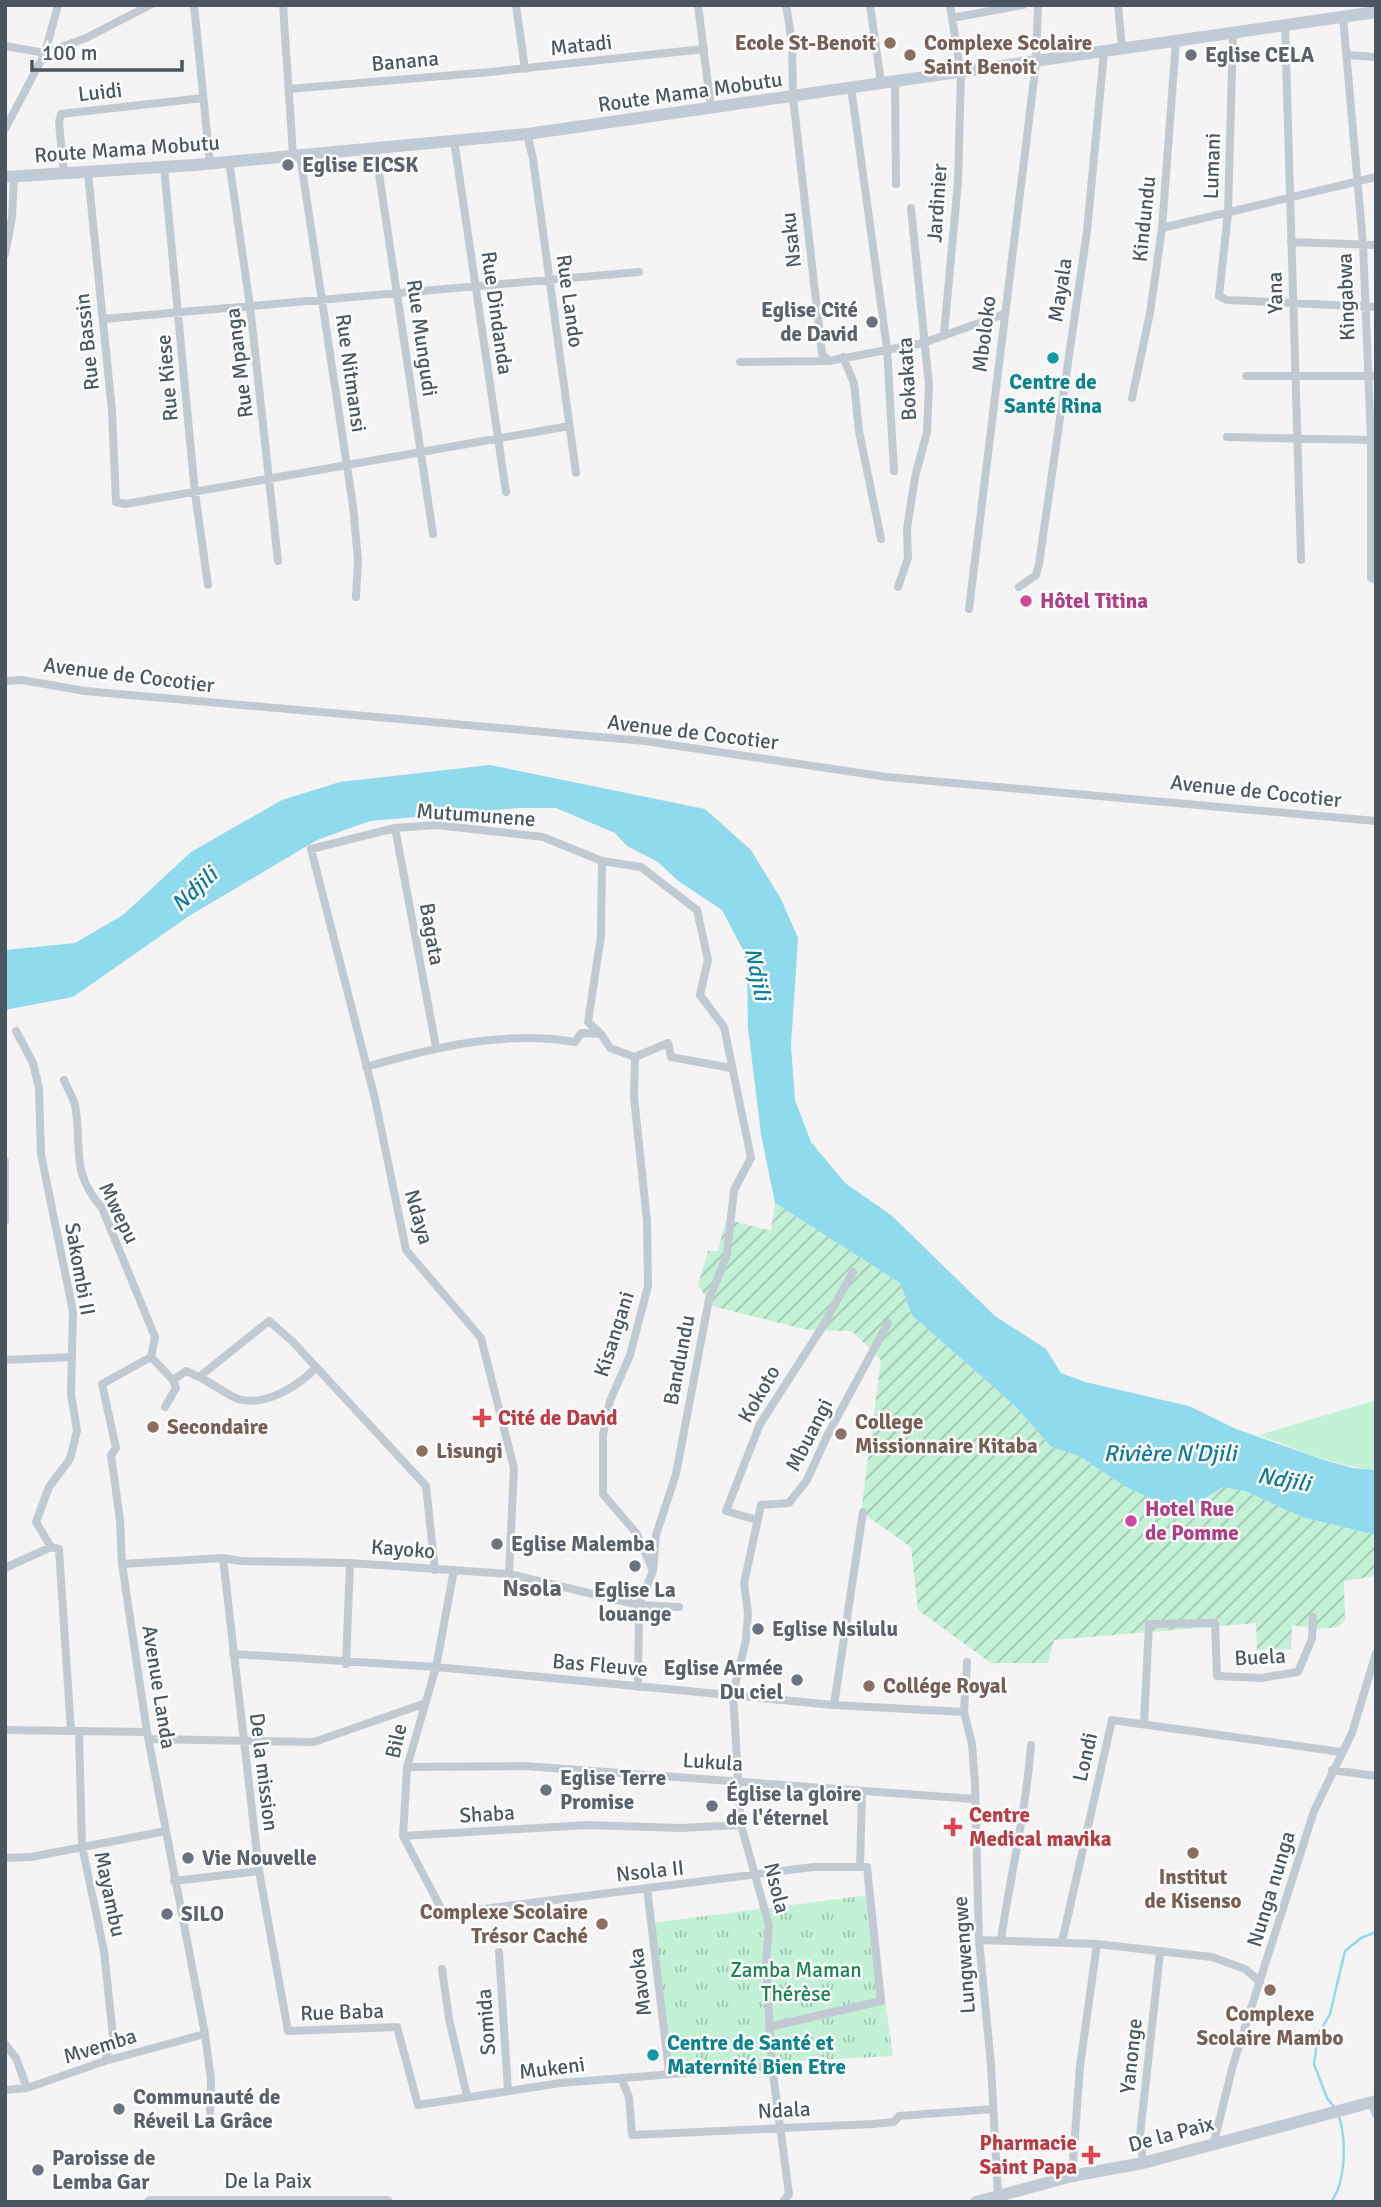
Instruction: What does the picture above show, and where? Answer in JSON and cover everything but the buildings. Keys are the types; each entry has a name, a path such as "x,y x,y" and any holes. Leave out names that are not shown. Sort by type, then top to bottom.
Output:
{"street":[{"path":"5,129 45,53 58,5"},
{"path":"5,46 45,53 86,38 150,5"},
{"path":"194,5 210,163"},
{"path":"283,5 296,155"},
{"name":"Matadi","path":"516,5 525,69 704,49"},
{"path":"698,5 711,109"},
{"name":"Nsaku","path":"786,5 792,42 793,97 819,331 822,354 829,361"},
{"path":"870,5 881,83"},
{"name":"Jardinier","path":"944,334 958,181 961,74 950,5"},
{"path":"952,18 1023,5"},
{"name":"Mboloko","path":"969,609 1036,63 1038,5"},
{"path":"1118,5 1122,48"},
{"name":"Route Mama Mobutu","path":"10,176 64,175 164,167 527,134 961,74 1376,12"},
{"name":"Kingabwa","path":"1343,17 1363,244 1364,306 1371,376 1373,579"},
{"name":"Yana","path":"1285,26 1301,560"},
{"name":"Lumani","path":"1233,33 1228,213 1221,298 1292,301"},
{"name":"Kindundu","path":"1132,398 1150,313 1162,228 1176,41"},
{"name":"Mayala","path":"1019,587 1036,575 1087,231 1104,52"},
{"path":"1347,55 1376,57"},
{"name":"Banana","path":"289,89 525,69"},
{"path":"895,82 896,184"},
{"path":"851,88 887,348 894,471"},
{"name":"Luidi","path":"64,175 59,122 61,114 203,98"},
{"name":"Rue Lando","path":"527,134 533,159 576,473"},
{"name":"Rue Dindanda","path":"454,140 506,492"},
{"name":"Rue Mungudi","path":"374,147 433,534"},
{"name":"Rue Nitmansi","path":"296,155 323,299 346,467 358,561 356,597"},
{"name":"Rue Mpanga","path":"229,161 250,306 278,561"},
{"name":"Rue Kiese","path":"164,167 195,493 208,585"},
{"name":"Rue Bassin","path":"88,173 112,411 116,502 120,504 195,493"},
{"path":"5,254 12,218 10,176"},
{"path":"1162,228 1376,177"},
{"name":"Bokakata","path":"898,587 908,558 907,529 927,432 929,385 911,208"},
{"path":"1291,242 1376,245"},
{"path":"103,319 639,272"},
{"path":"1292,301 1376,307"},
{"path":"740,362 829,361 923,343 1004,314"},
{"path":"844,357 853,383 859,431 881,539"},
{"path":"1246,376 1371,376"},
{"path":"195,493 569,426"},
{"path":"1227,437 1373,440"},
{"name":"Avenue de Cocotier","path":"5,681 22,680 85,691 693,746 887,777 1376,821"},
{"name":"Mutumunene","path":"310,849 395,828 436,825 543,837 602,861 641,867 697,910 708,960 700,995 724,1027 751,1158"},
{"name":"Bagata","path":"395,828 436,1046"},
{"name":"Ndaya","path":"310,849 366,1067 406,1250 481,1338 514,1468 509,1574"},
{"path":"602,861 601,936 588,1022 601,1034 610,1048 635,1057 668,1043 671,1058 732,1068"},
{"name":"Sakombi II","path":"16,1031 33,1063 39,1088 41,1154 73,1312 71,1394 77,1431 70,1459 49,1487 36,1522 55,1548"},
{"path":"366,1067 436,1046 541,1036 575,1042 581,1033 601,1034"},
{"name":"Kisangani","path":"635,1057 634,1097 647,1221 648,1286 630,1355 610,1401 603,1435 603,1494 638,1534 653,1571"},
{"name":"Mwepu","path":"64,1080 75,1105 77,1156 84,1180 88,1192 102,1208 155,1337 151,1357"},
{"name":"Bandundu","path":"653,1571 656,1535 676,1474 709,1299 727,1255 734,1190 751,1158"},
{"path":"5,1161 5,1221"},
{"name":"Kokoto","path":"757,1520 726,1511 760,1424 821,1329 853,1272"},
{"path":"199,1377 270,1321 426,1486 435,1570"},
{"name":"Mbuangi","path":"757,1520 761,1506 789,1503 807,1480 828,1434 888,1323"},
{"path":"5,1360 72,1357"},
{"path":"151,1357 173,1380 176,1388 165,1407"},
{"name":"Avenue Landa","path":"151,1357 102,1384 116,1448 111,1455 120,1520 122,1564 148,1735 205,2034 211,2081 210,2112"},
{"path":"173,1380 186,1371 234,1398 249,1401 280,1394 316,1367"},
{"path":"834,1705 863,1512"},
{"name":"Nsola","path":"757,1520 744,1583 748,1613 746,1640 733,1695 741,1825 769,1926 766,1964 769,2027 789,2194 783,2202"},
{"path":"5,1568 55,1548"},
{"name":"Mayambu","path":"55,1548 75,1731 82,1846 104,1951 111,2012 113,2036 105,2061"},
{"name":"Kayoko","path":"122,1564 223,1558 241,1561 350,1563 509,1574 639,1605 679,1607"},
{"name":"De la mission","path":"223,1558 242,1743 259,1871 288,2031"},
{"path":"346,1664 350,1563"},
{"name":"Bile","path":"403,1836 407,1768 436,1667 454,1570"},
{"path":"638,1686 639,1605 653,1571"},
{"name":"Buela","path":"1144,1723 1149,1624 1215,1623 1217,1676 1261,1678 1298,1672 1312,1639 1313,1617"},
{"name":"Nunga nunga","path":"1214,2142 1233,2065 1314,1811 1354,1727 1376,1653"},
{"name":"Bas Fleuve","path":"233,1654 346,1664 436,1667 834,1705 964,1712"},
{"name":"Lungwengwe","path":"967,1662 964,1712 972,1744 979,1940 998,2195"},
{"path":"5,1730 148,1735 242,1743 314,1742 424,1704"},
{"name":"Londi","path":"1062,1942 1112,1721 1117,1718 1144,1723"},
{"path":"1144,1723 1341,1752"},
{"path":"1001,1939 1013,1856 1028,1790 1031,1745"},
{"name":"Lukula","path":"407,1768 525,1766 974,1799"},
{"path":"1332,1770 1376,1776"},
{"path":"769,2027 881,2001 868,1868 860,1867 862,1791"},
{"name":"Shaba","path":"403,1836 587,1825 681,1828 741,1825"},
{"path":"5,1858 31,1857 166,1831"},
{"name":"Nsola II","path":"403,1836 444,1914 813,1867 860,1867"},
{"path":"174,1881 259,1871"},
{"name":"Mavoka","path":"647,1888 669,2072"},
{"path":"979,1940 1097,1944 1214,1958 1245,1969 1260,1982"},
{"path":"1072,2176 1080,2066 1097,1944"},
{"name":"Somida","path":"499,1952 508,2091"},
{"name":"Yanonge","path":"1143,2163 1140,2135 1160,1953"},
{"path":"442,1969 449,2019 467,2096"},
{"name":"Rue Baba","path":"288,2031 397,2028"},
{"name":"Mukeni","path":"397,2028 418,2105 467,2096 669,2072 772,2066"},
{"name":"Mvemba","path":"5,2090 27,2088 105,2061 205,2034"},
{"path":"5,2044 16,2058 27,2088"},
{"name":"Ndala","path":"621,2078 629,2097 632,2135 894,2122 900,2116 993,2109"},
{"name":"De la Paix","path":"976,2202 1072,2176 1143,2163 1214,2142 1374,2106"},
{"name":"De la Paix","path":"149,2202 387,2202"}],"green space":[{"path":"775,1203 900,1283 912,1315 1017,1408 1051,1447 1079,1456 1124,1486 1158,1502 1190,1508 1223,1487 1245,1491 1302,1517 1376,1535 1376,1576 1344,1581 1345,1619 1339,1627 1316,1629 1292,1625 1291,1649 1257,1650 1256,1623 1054,1640 1048,1663 991,1663 918,1610 911,1547 861,1512 881,1360 852,1331 808,1330 712,1306 698,1285 708,1251 718,1251 726,1219 771,1231"},
{"path":"1376,1400 1376,1470 1331,1461 1259,1435"},
{"name":"Zamba Maman Thérèse","path":"870,1895 893,2056 669,2068 651,1923"}],"water":[{"name":"Rivière N'Djili","path":"490,765 705,809 751,850 781,899 798,938 791,1046 795,1100 811,1142 845,1183 891,1215 995,1316 1046,1349 1061,1373 1085,1382 1189,1406 1236,1429 1324,1460 1353,1468 1376,1470 1376,1535 1302,1517 1245,1491 1223,1487 1190,1508 1158,1502 1124,1486 1079,1456 1051,1447 1017,1408 912,1315 900,1283 775,1203 761,1134 748,1028 747,972 743,950 722,910 677,880 658,862 627,846 615,833 556,808 518,808 370,821 317,840 189,916 73,997 5,1010 5,950 75,943 123,915 191,852 282,800 340,782"}],"waterway":[{"path":"1335,2108 1327,2098 1314,2064 1318,2035 1330,2014 1345,1951 1361,1938 1376,1932"},
{"path":"1331,2202 1340,2183 1344,2160 1343,2135 1338,2114"}],"place":[{"name":"Ecole St-Benoit","path":"890,43"},
{"name":"Complexe Scolaire Saint Benoit","path":"910,55"},
{"name":"Eglise CELA","path":"1191,55"},
{"name":"Eglise EICSK","path":"288,165"},
{"name":"Eglise Cité de David","path":"872,322"},
{"name":"Centre de Santé Rina","path":"1053,358"},
{"name":"Hôtel Titina","path":"1026,601"},
{"name":"Cité de David","path":"482,1418"},
{"name":"Secondaire","path":"153,1427"},
{"name":"College Missionnaire Kitaba","path":"841,1434"},
{"name":"Lisungi","path":"422,1451"},
{"name":"Hotel Rue de Pomme","path":"1131,1521"},
{"name":"Eglise Malemba","path":"497,1544"},
{"name":"Eglise La louange","path":"635,1566"},
{"name":"Eglise Nsilulu","path":"758,1629"},
{"name":"Eglise Armée Du ciel","path":"797,1680"},
{"name":"Collége Royal","path":"869,1686"},
{"name":"Eglise Terre Promise","path":"546,1790"},
{"name":"Église la gloire de l'éternel","path":"712,1806"},
{"name":"Centre Medical mavika","path":"953,1827"},
{"name":"Institut de Kisenso","path":"1193,1853"},
{"name":"Vie Nouvelle","path":"188,1858"},
{"name":"SILO","path":"167,1914"},
{"name":"Complexe Scolaire Trésor Caché","path":"602,1924"},
{"name":"Complexe Scolaire Mambo","path":"1270,1990"},
{"name":"Centre de Santé et Maternité Bien Etre","path":"653,2055"},
{"name":"Communauté de Réveil La Grâce","path":"119,2109"},
{"name":"Pharmacie Saint Papa","path":"1091,2155"},
{"name":"Paroisse de Lemba Gar","path":"38,2170"}],"district":[{"name":"Nsola","path":"532,1588"}],"water label":[{"name":"Ndjili","path":"194,889"},
{"name":"Ndjili","path":"758,974"},
{"name":"Ndjili","path":"1284,1479"}]}
